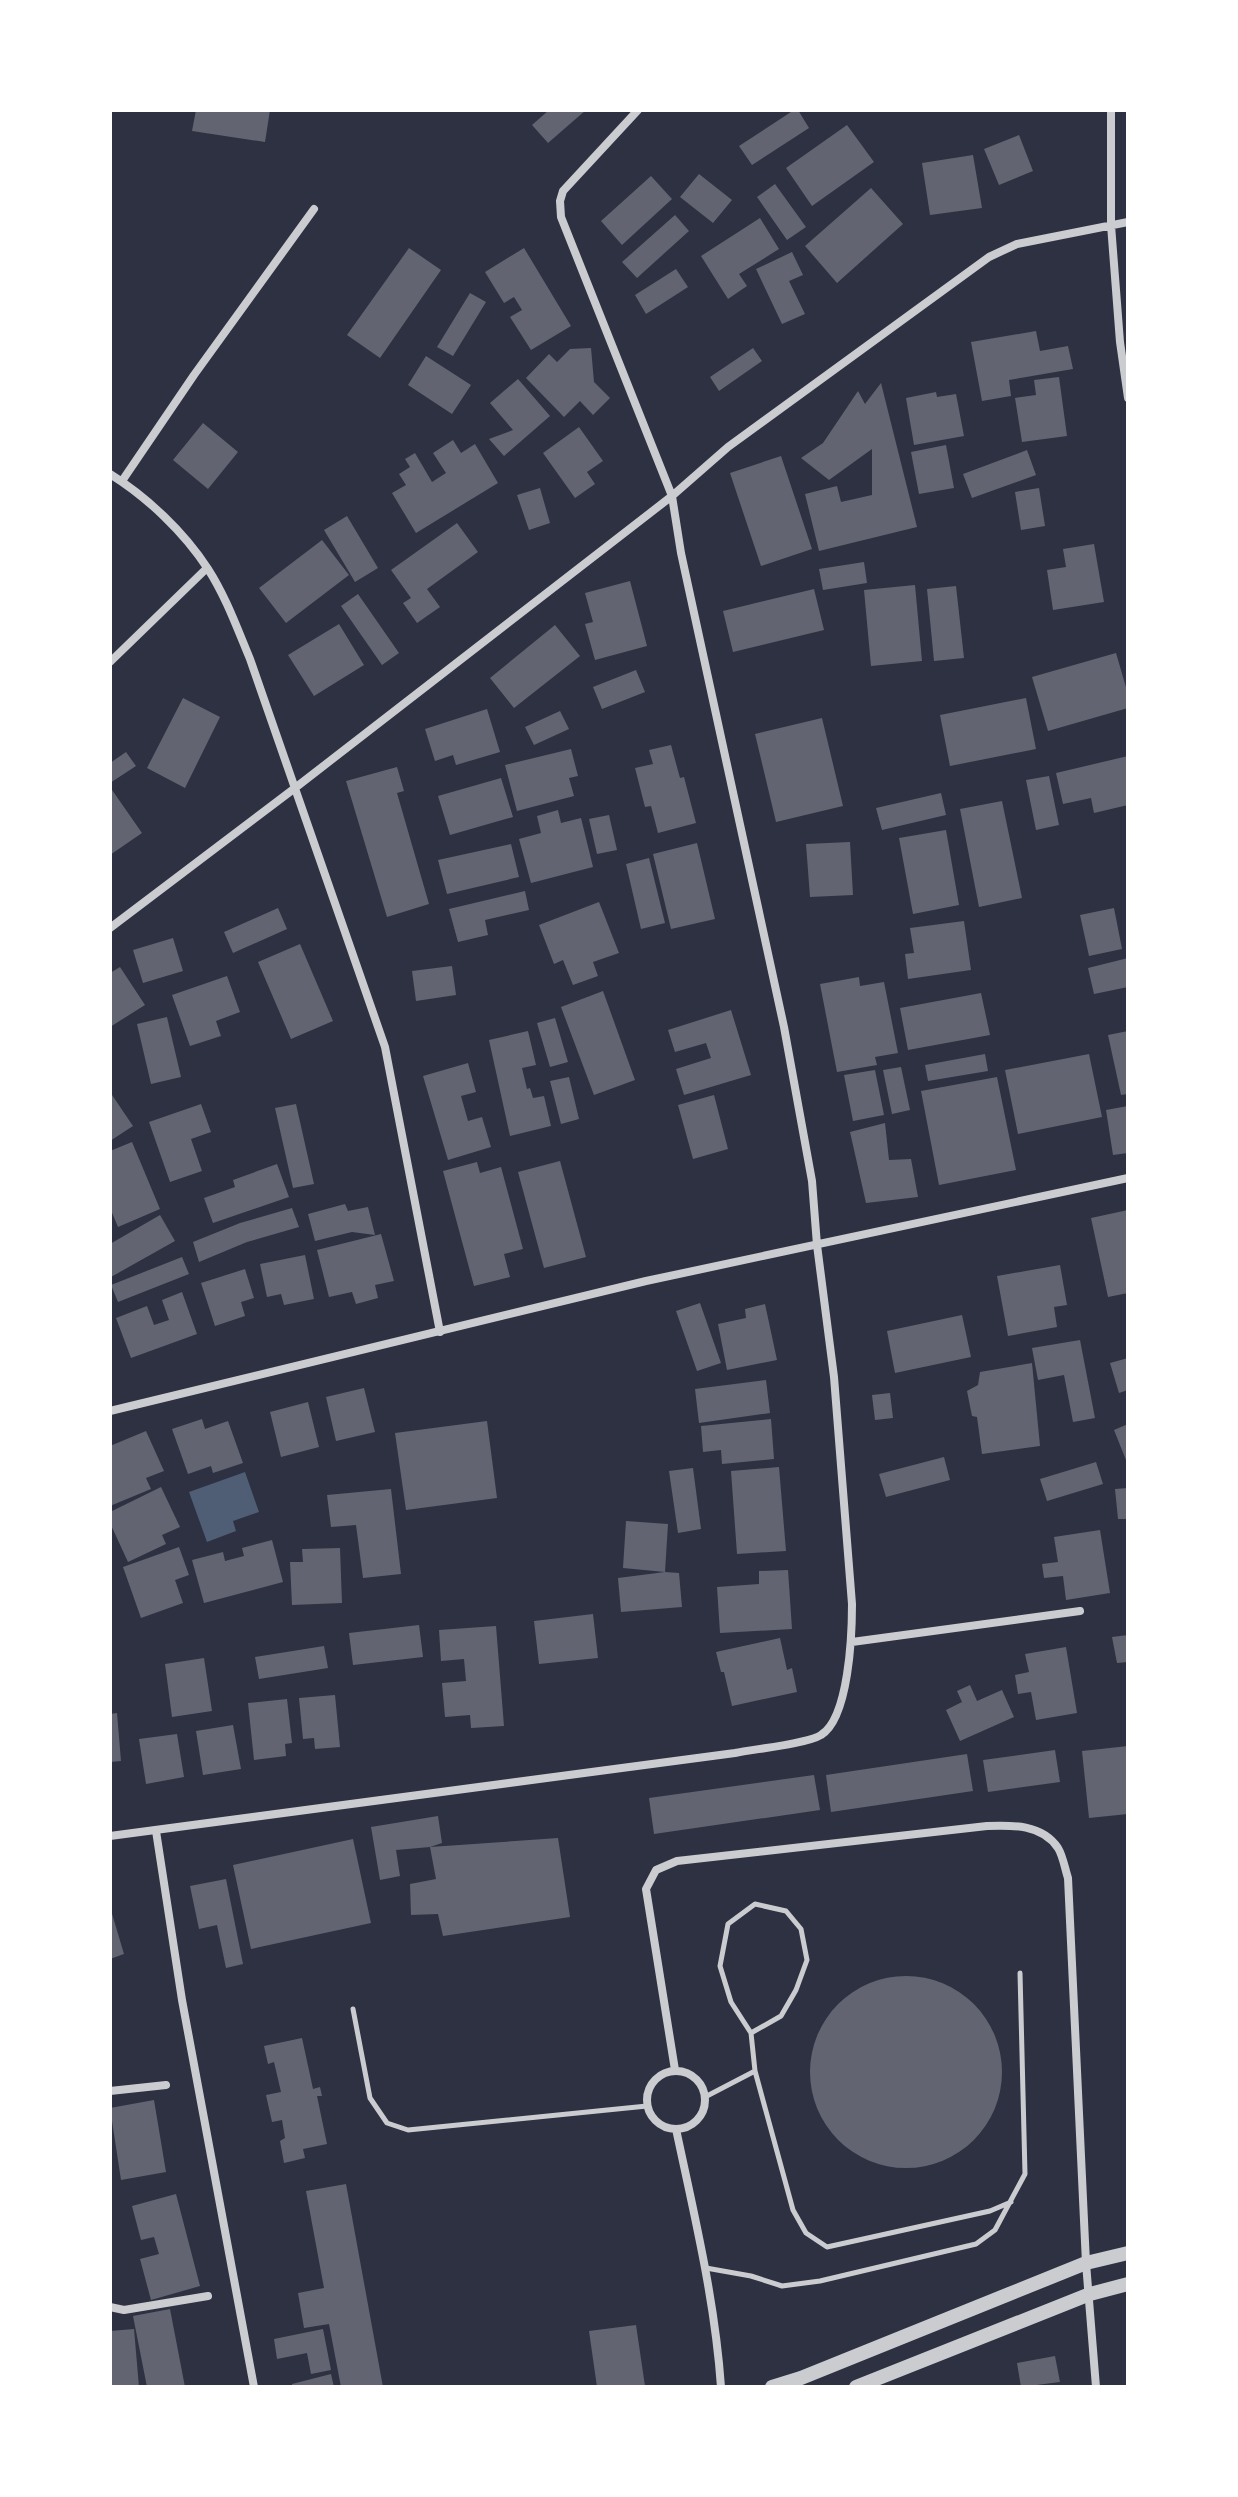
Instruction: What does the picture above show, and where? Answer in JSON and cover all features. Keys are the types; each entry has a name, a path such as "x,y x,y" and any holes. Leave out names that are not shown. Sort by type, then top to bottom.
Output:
{"street":[{"path":"110,1836 735,1753 813,1739 825,1733 832,1723 847,1682 852,1642 852,1604 834,1377 812,1181 784,1027 681,553 672,496 561,217 563,191 638,110"},
{"path":"1111,110 1111,225 1120,342 1128,398"},
{"path":"122,481 314,209"},
{"path":"110,928 672,496 728,447 989,257 1017,244 1128,222"},
{"path":"110,474 162,516 207,568 235,621 385,1047 440,1332"},
{"path":"110,662 207,568"},
{"path":"110,1411 646,1281 1128,1178"},
{"path":"852,1642 1080,1611"},
{"path":"675,2070 646,1889 656,1870 677,1861 987,1826 1011,1825 1035,1829 1057,1847 1068,1878 1086,2263 1096,2387"},
{"path":"156,1831 182,2000 254,2387"},
{"path":"675,2070 689,2073 700,2083 705,2097 697,2120 688,2127 676,2129 663,2126 653,2118 647,2106 647,2094 652,2082 662,2073 675,2070"},
{"path":"110,2091 166,2085"},
{"path":"676,2129 706,2268 719,2351 721,2387"},
{"path":"772,2387 1086,2263 1128,2253"},
{"path":"856,2387 1090,2294 1128,2284"},
{"path":"110,2307 124,2310 208,2296"}],"lane":[{"path":"751,2033 781,2016 796,1990 807,1960 801,1929 786,1911 755,1904 728,1924 720,1966 731,2002 751,2033 755,2071 793,2210 806,2233 827,2247 990,2211 1011,2202"},
{"path":"706,2268 751,2276 782,2286 820,2281 976,2244 995,2230 1025,2174 1020,1973"},
{"path":"353,2009 370,2098 387,2123 408,2130 647,2106"},
{"path":"705,2097 755,2071"}],"water":[{"path":"245,1472 259,1512 233,1521 236,1531 207,1542 189,1492"}],"building":[{"path":"196,110 270,110 265,142 192,131"},
{"path":"549,110 586,110 548,143 532,125"},
{"path":"798,110 809,128 752,165 739,146"},
{"path":"847,125 874,162 812,206 786,168"},
{"path":"1019,135 1033,171 999,185 984,149"},
{"path":"973,155 982,208 930,215 922,163"},
{"path":"699,174 732,200 713,223 680,197"},
{"path":"651,176 672,199 622,245 601,221"},
{"path":"775,184 806,227 787,240 757,197"},
{"path":"871,188 903,224 837,283 805,246"},
{"path":"675,215 689,231 637,278 622,262"},
{"path":"760,218 779,249 739,274 747,286 728,299 701,256"},
{"path":"409,248 441,270 380,358 347,335"},
{"path":"524,248 571,326 531,350 510,317 522,310 514,297 504,303 485,272"},
{"path":"792,252 803,275 789,281 805,314 782,324 756,269"},
{"path":"676,269 688,287 646,314 635,295"},
{"path":"470,293 486,302 453,356 437,347"},
{"path":"1036,331 1040,351 1068,346 1073,369 1009,380 1011,396 982,401 971,342"},
{"path":"591,348 594,382 610,398 593,415 580,401 564,417 526,378 549,354 557,362 570,349"},
{"path":"753,348 762,361 719,391 710,377"},
{"path":"426,356 471,385 452,414 408,385"},
{"path":"1059,377 1067,436 1022,442 1015,398 1036,395 1034,380"},
{"path":"518,379 550,416 504,456 489,439 513,430 490,403"},
{"path":"881,383 917,527 819,551 805,494 837,486 841,502 872,495 872,449 829,480 801,458 823,443 858,391 865,404"},
{"path":"936,392 937,397 956,394 964,436 914,445 906,398"},
{"path":"203,423 238,452 208,489 173,460"},
{"path":"579,427 603,461 587,472 595,484 575,498 543,453"},
{"path":"453,440 461,453 475,444 498,483 416,533 392,493 406,485 399,474 410,467 405,459 415,453 432,482 446,473 433,453"},
{"path":"946,445 954,488 919,494 911,452"},
{"path":"1027,450 1036,475 972,498 963,474"},
{"path":"781,456 812,549 761,566 730,473"},
{"path":"540,488 550,523 529,530 517,495"},
{"path":"1039,488 1045,526 1021,530 1015,492"},
{"path":"347,516 378,568 355,582 324,530"},
{"path":"457,523 478,552 427,589 440,607 417,623 403,603 411,598 391,570"},
{"path":"322,540 349,575 286,623 259,588"},
{"path":"1094,544 1104,602 1053,610 1047,570 1066,567 1063,549"},
{"path":"864,562 867,583 823,590 819,569"},
{"path":"630,581 647,646 595,660 585,624 593,622 585,593"},
{"path":"915,585 922,661 871,666 864,590"},
{"path":"956,586 964,658 934,661 927,589"},
{"path":"814,589 824,630 733,652 723,611"},
{"path":"358,594 399,653 382,665 341,606"},
{"path":"339,624 364,665 314,696 288,655"},
{"path":"555,625 580,656 514,708 490,678"},
{"path":"1116,653 1128,694 1128,708 1048,731 1032,677"},
{"path":"636,670 645,692 602,709 593,687"},
{"path":"183,698 220,717 185,788 147,768"},
{"path":"1026,698 1036,749 950,766 940,715"},
{"path":"487,709 500,752 456,765 453,755 435,761 425,729"},
{"path":"560,711 569,729 534,745 525,727"},
{"path":"822,718 843,806 776,822 755,734"},
{"path":"671,745 680,778 684,777 696,823 658,833 651,806 645,807 635,768 653,764 649,750"},
{"path":"571,749 578,776 569,778 574,796 517,811 505,765"},
{"path":"126,752 136,766 110,783 110,763"},
{"path":"1128,756 1128,805 1094,813 1091,798 1063,804 1056,773"},
{"path":"397,767 404,791 397,793 429,904 387,917 346,781"},
{"path":"1049,776 1059,825 1036,830 1026,780"},
{"path":"501,778 513,817 450,835 438,796"},
{"path":"110,787 142,833 110,855"},
{"path":"941,793 946,815 882,830 876,808"},
{"path":"1002,801 1022,898 979,907 960,809"},
{"path":"558,810 561,823 581,818 593,867 531,883 519,839 541,833 537,816"},
{"path":"609,815 617,850 597,854 589,819"},
{"path":"946,830 959,905 913,914 899,838"},
{"path":"850,842 853,895 810,897 806,844"},
{"path":"697,843 715,919 671,929 653,854"},
{"path":"511,844 519,877 447,894 438,860"},
{"path":"649,858 665,923 641,929 626,864"},
{"path":"525,891 529,910 485,920 488,935 458,942 449,909"},
{"path":"599,902 619,953 593,962 598,976 573,985 563,960 554,964 539,925"},
{"path":"278,908 287,929 233,953 224,932"},
{"path":"1114,908 1122,949 1089,956 1080,915"},
{"path":"964,921 971,970 908,979 905,954 914,953 910,928"},
{"path":"173,938 183,971 143,983 133,950"},
{"path":"300,944 333,1021 291,1039 258,962"},
{"path":"1128,958 1128,987 1094,994 1088,968"},
{"path":"452,966 456,995 416,1001 412,971"},
{"path":"120,967 145,1005 110,1027 110,973"},
{"path":"227,976 240,1012 216,1021 221,1036 190,1046 172,995"},
{"path":"859,977 860,986 884,982 898,1053 875,1057 877,1065 837,1072 820,984"},
{"path":"603,991 635,1080 594,1095 561,1007"},
{"path":"981,993 990,1035 908,1050 900,1008"},
{"path":"731,1010 751,1075 684,1095 676,1069 711,1058 706,1043 675,1052 668,1030"},
{"path":"167,1017 181,1077 151,1084 137,1024"},
{"path":"555,1018 568,1062 550,1067 537,1023"},
{"path":"528,1031 536,1065 522,1068 527,1089 530,1088 533,1098 544,1096 551,1126 510,1136 489,1040"},
{"path":"1128,1031 1128,1094 1121,1095 1108,1035"},
{"path":"985,1054 988,1071 928,1081 925,1065"},
{"path":"1089,1054 1102,1117 1018,1134 1005,1070"},
{"path":"468,1063 476,1092 461,1096 468,1121 482,1117 491,1147 448,1160 423,1076"},
{"path":"901,1067 910,1110 892,1114 883,1070"},
{"path":"875,1070 884,1115 853,1121 844,1075"},
{"path":"569,1077 579,1119 561,1124 550,1081"},
{"path":"997,1077 1016,1170 939,1185 921,1091"},
{"path":"110,1092 133,1126 110,1141"},
{"path":"714,1095 728,1149 693,1159 678,1105"},
{"path":"201,1104 211,1132 191,1139 202,1171 170,1182 149,1122"},
{"path":"296,1104 314,1184 293,1188 275,1108"},
{"path":"1128,1106 1128,1153 1113,1155 1106,1110"},
{"path":"885,1123 889,1160 911,1159 918,1197 866,1203 850,1132"},
{"path":"132,1142 160,1209 118,1227 110,1208 110,1151"},
{"path":"560,1161 586,1257 544,1268 518,1172"},
{"path":"477,1162 480,1173 501,1167 523,1249 504,1254 510,1277 474,1286 443,1171"},
{"path":"277,1164 289,1197 213,1223 204,1198 235,1187 233,1180"},
{"path":"345,1204 348,1211 368,1207 375,1235 352,1232 315,1241 308,1214"},
{"path":"292,1208 299,1227 247,1242 199,1262 193,1242 240,1223"},
{"path":"1128,1210 1128,1293 1108,1297 1091,1218"},
{"path":"160,1215 175,1241 111,1277 110,1244"},
{"path":"381,1234 394,1281 375,1285 378,1298 356,1304 352,1292 329,1297 317,1250"},
{"path":"305,1255 314,1299 284,1305 281,1294 267,1297 260,1264"},
{"path":"182,1257 189,1274 118,1302 111,1285"},
{"path":"1060,1265 1067,1305 1054,1307 1057,1327 1008,1336 997,1276"},
{"path":"245,1269 254,1298 241,1302 245,1316 215,1326 201,1283"},
{"path":"182,1292 197,1334 131,1358 116,1318 147,1306 154,1325 169,1320 162,1300"},
{"path":"700,1303 721,1363 697,1371 676,1311"},
{"path":"765,1304 777,1360 727,1370 718,1324 746,1318 745,1309"},
{"path":"962,1315 971,1357 895,1373 887,1331"},
{"path":"1080,1340 1095,1418 1073,1422 1064,1375 1038,1380 1032,1348"},
{"path":"1128,1358 1128,1390 1119,1393 1110,1363"},
{"path":"1032,1363 1040,1446 982,1454 977,1417 972,1416 967,1391 978,1385 980,1372"},
{"path":"766,1380 770,1413 699,1423 695,1389"},
{"path":"364,1388 375,1432 336,1441 326,1397"},
{"path":"890,1393 893,1418 875,1420 872,1395"},
{"path":"308,1402 319,1447 281,1457 270,1412"},
{"path":"202,1419 205,1429 228,1421 243,1463 213,1473 211,1466 188,1474 172,1429"},
{"path":"771,1419 774,1459 722,1464 721,1450 703,1452 701,1426"},
{"path":"487,1421 497,1498 406,1510 395,1433"},
{"path":"1128,1424 1128,1465 1114,1430"},
{"path":"146,1431 164,1471 146,1478 151,1489 110,1506 110,1446"},
{"path":"944,1457 950,1480 886,1497 879,1474"},
{"path":"1096,1462 1103,1484 1047,1501 1040,1479"},
{"path":"779,1467 786,1551 737,1554 731,1471"},
{"path":"693,1468 701,1529 678,1533 669,1471"},
{"path":"161,1487 180,1527 162,1535 166,1544 128,1562 110,1523 110,1512"},
{"path":"1128,1488 1128,1519 1118,1519 1115,1489"},
{"path":"391,1489 401,1574 363,1578 356,1525 331,1527 327,1495"},
{"path":"626,1521 668,1524 665,1572 623,1568"},
{"path":"1100,1530 1110,1593 1066,1600 1063,1576 1044,1578 1042,1564 1058,1562 1054,1537"},
{"path":"272,1540 283,1582 204,1603 192,1560 223,1552 225,1561 244,1556 242,1548"},
{"path":"179,1547 189,1575 175,1580 183,1603 141,1618 123,1567"},
{"path":"340,1548 342,1603 292,1605 290,1562 303,1562 302,1549"},
{"path":"788,1570 792,1629 720,1633 717,1587 759,1584 759,1571"},
{"path":"679,1573 682,1607 621,1612 618,1578"},
{"path":"593,1614 598,1658 539,1664 534,1621"},
{"path":"419,1625 423,1657 353,1665 349,1633"},
{"path":"496,1626 504,1726 471,1728 470,1715 445,1717 442,1683 466,1681 464,1659 441,1661 439,1630"},
{"path":"1128,1635 1128,1662 1117,1663 1112,1637"},
{"path":"780,1638 787,1670 792,1668 797,1692 732,1706 716,1652"},
{"path":"324,1646 328,1668 259,1679 255,1657"},
{"path":"1066,1647 1077,1713 1036,1720 1031,1692 1018,1694 1015,1675 1029,1672 1025,1654"},
{"path":"204,1658 212,1711 172,1717 165,1664"},
{"path":"970,1685 977,1701 1002,1690 1014,1717 960,1741 946,1710 962,1702 957,1691"},
{"path":"335,1695 340,1747 315,1749 314,1738 303,1739 299,1698"},
{"path":"287,1699 292,1743 285,1744 286,1756 254,1760 248,1703"},
{"path":"117,1713 121,1761 110,1762 110,1714"},
{"path":"233,1725 241,1769 203,1775 196,1731"},
{"path":"177,1734 184,1777 146,1784 139,1739"},
{"path":"1128,1746 1128,1814 1089,1818 1082,1751"},
{"path":"1055,1750 1060,1782 988,1792 983,1760"},
{"path":"967,1754 973,1791 831,1812 826,1775"},
{"path":"814,1775 820,1810 654,1834 649,1798"},
{"path":"438,1816 442,1843 396,1850 400,1876 380,1880 371,1827"},
{"path":"558,1838 570,1917 443,1936 438,1914 411,1915 410,1884 436,1879 430,1847"},
{"path":"353,1839 371,1923 251,1949 233,1865"},
{"path":"226,1879 243,1964 226,1968 217,1925 199,1929 190,1886"},
{"path":"110,1907 124,1954 110,1959"},
{"path":"906,1976 925,1977 943,1983 974,2004 995,2035 1001,2053 1001,2091 995,2109 974,2140 943,2161 925,2167 906,2168 887,2167 869,2161 838,2140 817,2109 811,2091 810,2072 811,2053 817,2035 838,2004 869,1983 887,1977"},
{"path":"302,2038 313,2089 320,2087 322,2096 317,2096 327,2144 303,2149 305,2158 284,2163 280,2141 285,2138 282,2120 272,2122 266,2095 281,2092 274,2062 268,2064 264,2046"},
{"path":"154,2100 166,2172 121,2180 110,2108"},
{"path":"346,2184 383,2387 341,2387 329,2324 304,2328 298,2293 324,2288 306,2191"},
{"path":"176,2194 200,2286 151,2300 140,2259 159,2254 154,2237 141,2240 132,2206"},
{"path":"170,2309 185,2387 147,2387 133,2316"},
{"path":"636,2325 645,2386 597,2387 589,2331"},
{"path":"134,2329 139,2387 110,2387 110,2331"},
{"path":"323,2329 331,2370 311,2374 307,2353 277,2359 274,2339"},
{"path":"1055,2356 1060,2382 1021,2387 1017,2363"},
{"path":"331,2374 334,2387 292,2387 292,2384"}]}
